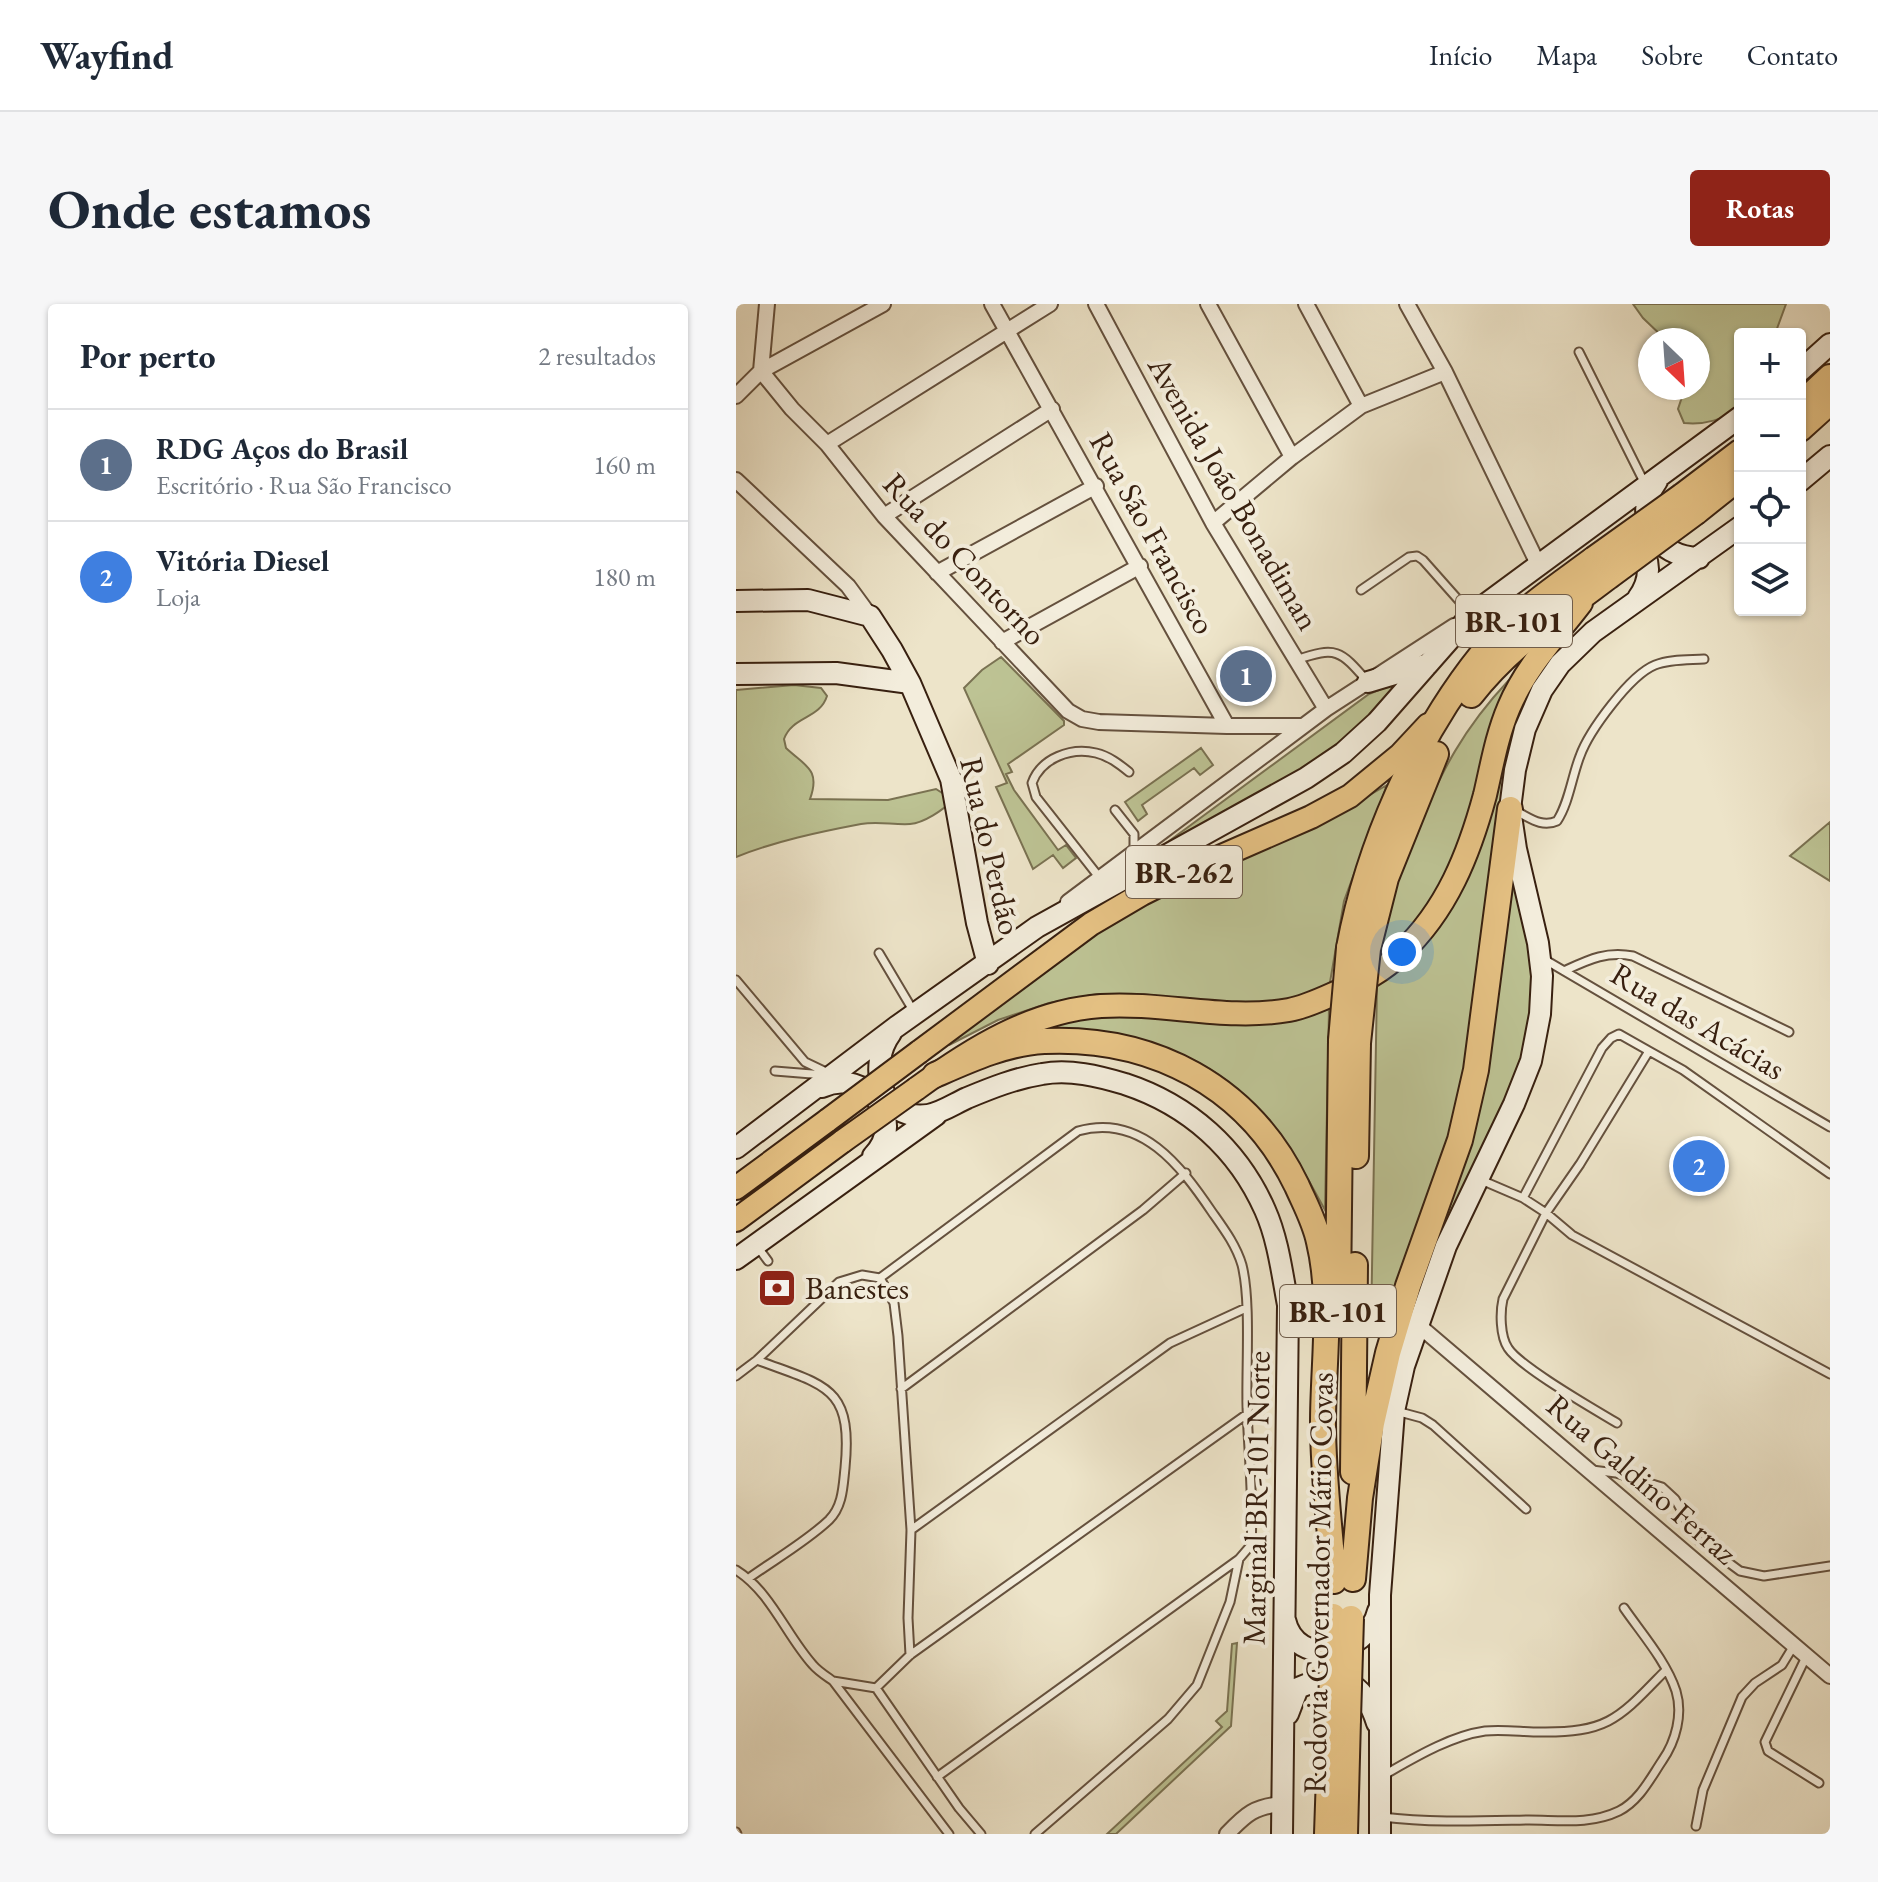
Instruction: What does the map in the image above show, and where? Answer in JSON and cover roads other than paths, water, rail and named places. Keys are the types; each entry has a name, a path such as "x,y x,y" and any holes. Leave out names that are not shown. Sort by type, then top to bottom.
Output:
{"highway":[{"path":"1805,400 1830,377"},
{"path":"1806,424 1830,402"},
{"name":"Rodovia Governador Mário Covas","path":"1358,948 1379,902 1429,767 1457,715 1489,672 1598,575 1689,504 1734,458"},
{"name":"Rodovia Governador Mário Covas","path":"1689,504 1734,480"},
{"name":"Rodovia Governador Mário Covas","path":"1345,1834 1340,1718 1350,1042 1358,948 1357,907 1390,813 1419,754 1450,700 1483,653 1509,625 1598,575"},
{"path":"1343,1580 1388,1353 1408,1286 1460,1140 1476,1070 1510,809"},
{"path":"925,1082 1000,1050 1042,1041 1114,1046 1168,1061 1196,1074 1224,1093 1271,1139 1310,1214 1319,1242 1325,1286 1323,1427 1343,1580"},
{"name":"Rodovia Governador Mário Covas","path":"1327,1834 1340,1718"}],"main road":[{"path":"1806,366 1830,344"},
{"path":"736,1148 896,1027 1037,927 1306,778 1343,753 1377,722 1471,615 1734,421"},
{"path":"1806,476 1830,456"},
{"path":"1653,482 1647,501 1649,528 1666,550 1676,555 1699,558"},
{"path":"1583,533 1610,527 1624,531 1644,550 1648,577 1644,591 1635,602"},
{"path":"1283,1608 1287,1626 1295,1640 1313,1649 1333,1652 1352,1646 1368,1633 1378,1615 1394,1411 1404,1366 1446,1246 1514,1104 1531,1061 1540,1014 1540,957 1510,809 1525,729 1542,690 1576,647 1734,532"},
{"path":"736,1220 925,1082 1009,1031 1053,1014 1100,1006 1265,1013 1293,1009 1373,976 1402,952 1445,899 1468,850 1498,739 1522,680 1598,575"},
{"path":"736,601 808,600 870,616"},
{"name":"Rua do Perdão","path":"870,616 910,683 951,779 977,923 988,964"},
{"path":"1368,682 1428,664"},
{"path":"736,674 836,673 910,683"},
{"name":"BR-262","path":"736,1188 1091,924 1192,869 1311,817 1350,796 1400,755 1450,700"},
{"path":"896,1027 887,1039 878,1063 882,1090 890,1101 901,1110 927,1115 953,1104"},
{"name":"Marginal BR-101 Norte","path":"953,1104 1019,1078 1045,1073 1099,1076 1151,1092 1196,1119 1215,1137 1245,1171 1266,1212 1279,1254 1288,1305 1282,1834"},
{"path":"816,1089 846,1081 860,1085 873,1094 882,1107 886,1121 885,1137 868,1162"},
{"path":"736,1259 953,1104"},
{"path":"1380,1595 1380,1825"},
{"path":"1285,1742 1290,1704 1298,1688 1317,1679 1338,1679 1356,1687 1370,1702 1381,1738"}],"street":[{"path":"761,371 767,304"},
{"path":"736,396 761,371 883,304"},
{"name":"Rua São Francisco","path":"992,304 1227,726"},
{"path":"827,444 1050,304"},
{"name":"Avenida João Bonadiman","path":"1096,304 1213,523 1326,709"},
{"path":"1208,304 1292,457"},
{"path":"1306,304 1361,406"},
{"path":"1407,304 1445,372 1538,564"},
{"name":"Rua do Contorno","path":"761,371 792,409 827,444 884,516 1068,711 1082,719 1099,722 1227,726"},
{"path":"1213,523 1292,457 1361,406 1445,372"},
{"path":"884,516 1052,409"},
{"path":"736,480 848,586 870,616"},
{"path":"937,573 1096,486"},
{"path":"1002,642 1140,566"},
{"path":"1037,927 1301,726 1471,615"},
{"path":"1227,726 1301,726"},
{"name":"Rua Galdino Ferraz","path":"1417,1324 1830,1676"},
{"path":"1227,1834 1253,1811 1263,1806 1283,1804"}],"lane":[{"path":"1579,352 1653,482"},
{"path":"1361,590 1409,557 1417,556 1471,615"},
{"path":"1296,660 1324,650 1337,652 1346,657 1368,682"},
{"path":"1510,809 1541,824 1557,821 1581,750 1604,716 1638,676 1653,665 1704,659"},
{"path":"1099,877 1036,797 1032,783 1048,760 1070,753 1094,752 1112,759 1129,772"},
{"path":"1115,810 1134,834 1134,851"},
{"path":"879,953 915,1014"},
{"path":"1566,970 1592,958 1615,953 1633,956 1789,1032"},
{"name":"Rua das Acácias","path":"1540,957 1830,1127"},
{"path":"736,980 805,1062 834,1075"},
{"path":"1523,1198 1602,1048 1619,1034 1683,1070 1830,1174"},
{"path":"1617,1423 1526,1365 1507,1347 1500,1311 1546,1213 1580,1164 1649,1051"},
{"path":"775,1071 834,1075"},
{"path":"736,1376 839,1282 862,1275 880,1278 1078,1131 1096,1126 1120,1129 1171,1157 1186,1173 1231,1240 1242,1266 1246,1308 1251,1545 1239,1559 937,1777"},
{"path":"901,1389 1143,1210 1186,1173"},
{"path":"1479,1179 1523,1198 1572,1235 1830,1374"},
{"path":"756,1244 768,1261"},
{"path":"880,1278 894,1303 901,1389 911,1530 910,1655"},
{"path":"911,1530 1170,1343 1246,1308"},
{"path":"749,1578 830,1519 842,1496 847,1441 845,1414 838,1400 824,1386 757,1360"},
{"path":"1394,1411 1422,1418 1433,1425 1526,1509"},
{"path":"876,1688 910,1655 1247,1414"},
{"path":"1590,1470 1616,1473 1662,1487 1675,1499 1698,1540 1740,1571 1764,1576 1830,1566"},
{"path":"1035,1834 1168,1719 1197,1685 1230,1602 1239,1559"},
{"path":"736,1570 749,1578 814,1667 833,1681 949,1834"},
{"path":"1380,1825 1600,1819 1622,1809 1640,1794 1671,1749 1679,1712 1676,1692 1666,1670 1624,1608"},
{"path":"1696,1826 1703,1790 1742,1697 1755,1683 1782,1665 1793,1647"},
{"path":"1806,1657 1765,1747 1819,1783"},
{"path":"1381,1776 1458,1739 1485,1731 1569,1732 1599,1726 1624,1714 1666,1670"},
{"path":"833,1681 876,1688 959,1808 981,1834"}],"place":[{"name":"RDG Aços do Brasil","path":"1246,676"},
{"name":"Vitória Diesel","path":"1699,1166"},
{"name":"Banestes","path":"777,1288"}]}
